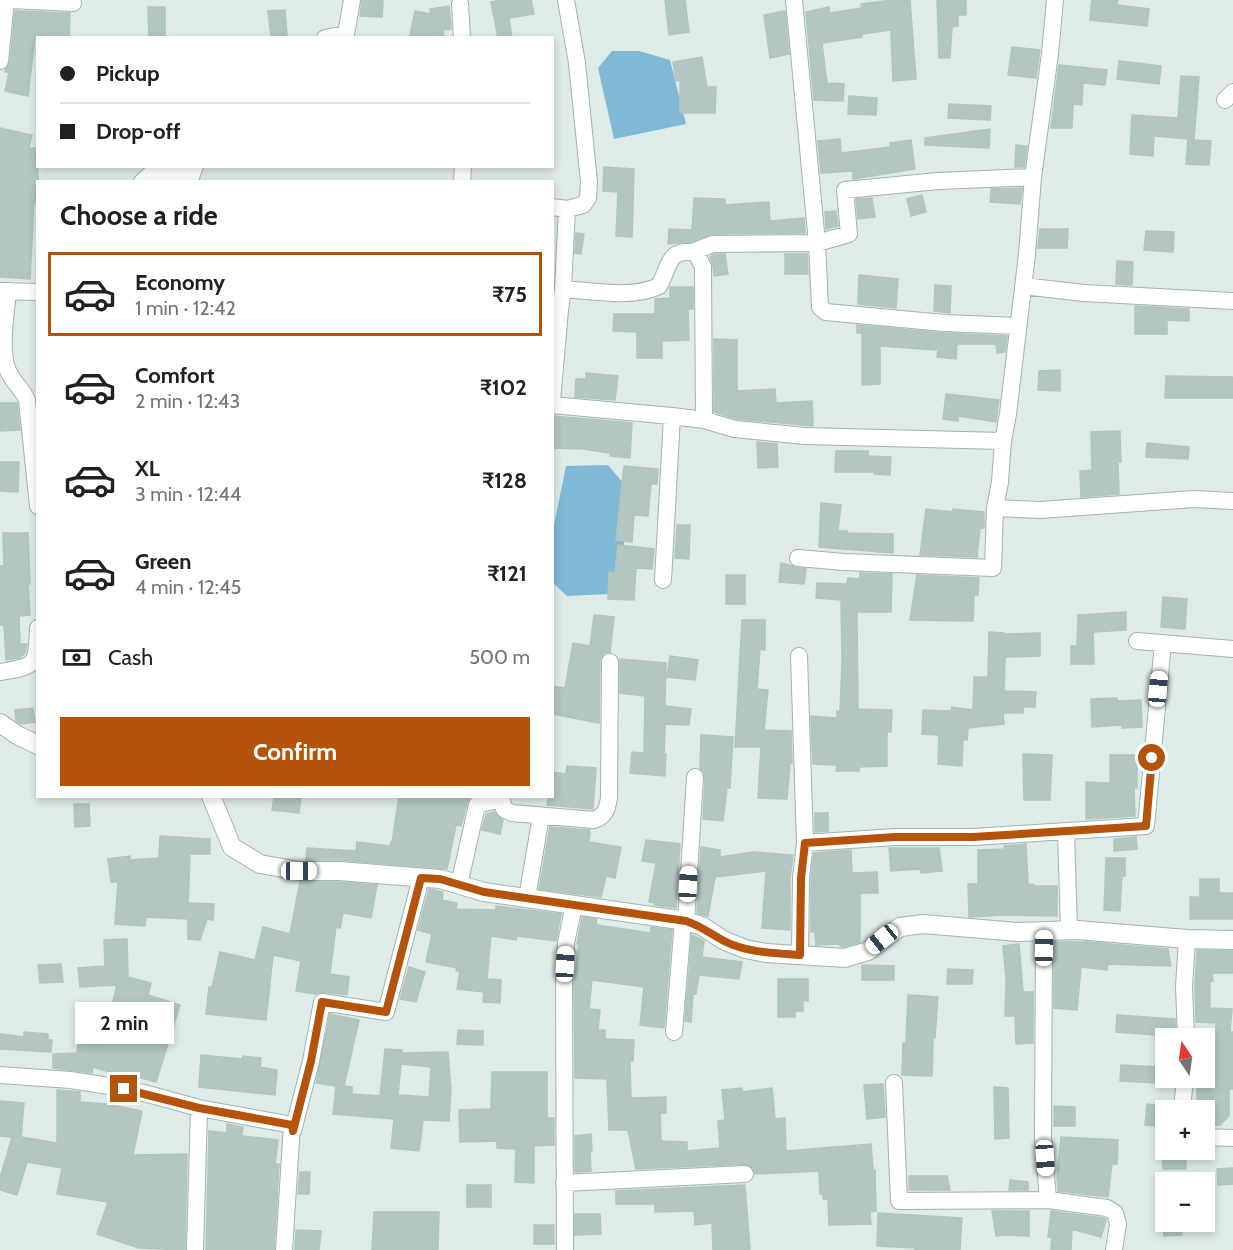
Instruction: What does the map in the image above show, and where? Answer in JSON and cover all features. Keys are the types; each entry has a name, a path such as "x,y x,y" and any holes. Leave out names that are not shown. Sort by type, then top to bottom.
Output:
{"street":[{"path":"0,61 6,0"},
{"path":"11,0 73,3"},
{"path":"336,36 346,34 352,0"},
{"path":"554,356 556,310 563,289 560,208 583,205 588,198 590,182 577,63 566,0"},
{"path":"794,0 817,243 820,307 826,312 944,323 1018,326"},
{"path":"798,558 844,562 993,567 995,508 1000,482 1055,0"},
{"path":"459,4 462,36"},
{"path":"144,180 153,172 191,177 194,168"},
{"path":"563,289 635,293 648,291 659,286 672,257 678,252 692,252 713,244 817,243 849,234 845,190 938,181 1033,177"},
{"path":"692,252 696,253 703,267 704,420"},
{"path":"1023,286 1084,293 1233,301"},
{"path":"36,292 4,291 4,355 10,376 23,390 27,400 36,487"},
{"path":"554,403 704,420 735,429 805,436 1003,441"},
{"path":"663,580 672,416"},
{"path":"995,508 1062,509 1194,499 1233,501"},
{"path":"1137,641 1233,649"},
{"path":"805,843 895,837 973,837 1146,826 1163,643"},
{"path":"0,672 24,669 32,664 36,656"},
{"path":"799,656 805,843 801,878 800,955"},
{"path":"459,885 477,805 501,798 504,809 512,813 594,820 602,817 607,810 610,662"},
{"path":"0,723 36,744"},
{"path":"674,1032 695,777"},
{"path":"212,798 232,848 260,864 299,871 339,871 440,879 484,892 684,921 702,927 723,940 746,949 845,958 868,951 900,927 922,924 1018,932 1069,930 1187,939 1233,940"},
{"path":"527,898 541,816"},
{"path":"1066,832 1069,930"},
{"path":"284,1250 293,1131 311,1061 322,1002 386,1012 421,878"},
{"path":"565,1250 564,984 566,943 574,905"},
{"path":"1044,931 1043,1137 1048,1200"},
{"path":"1186,1028 1184,987 1187,939"},
{"path":"0,1075 70,1080 144,1092 199,1108 292,1125 293,1131"},
{"path":"894,1083 899,1201 1048,1200 1107,1208 1115,1213 1118,1224 1114,1250"},
{"path":"195,1250 199,1108"},
{"path":"1215,1137 1233,1138"},
{"path":"564,1183 745,1174"}],"water":[{"path":"612,51 639,51 670,60 686,124 614,139 598,68"},
{"path":"608,465 629,490 621,577 611,594 567,596 554,584 554,525 566,466"}],"building":[{"path":"362,0 383,1 382,17 360,16"},
{"path":"531,0 534,14 509,18 512,36 498,36 491,2"},
{"path":"665,0 685,0 689,32 669,35"},
{"path":"910,0 916,79 893,81 891,30 862,34 862,37 822,43 827,83 844,84 843,101 814,100 806,12 829,7 830,13 862,8 861,4"},
{"path":"937,0 966,0 966,15 958,15 958,26 952,27 950,58 939,58"},
{"path":"1092,0 1118,0 1117,5 1149,9 1147,26 1090,20"},
{"path":"449,6 451,29 443,30 444,36 410,35 415,11 431,14 430,9"},
{"path":"148,7 165,7 165,36 149,36"},
{"path":"285,10 287,35 271,36 268,11"},
{"path":"15,11 70,13 69,36 36,36 28,96 5,91 9,72 5,70 10,62"},
{"path":"785,11 789,54 770,58 764,15"},
{"path":"1012,47 1040,50 1036,78 1008,75"},
{"path":"702,57 707,87 716,87 715,113 680,113 680,80 676,81 673,62"},
{"path":"1119,61 1161,66 1159,84 1117,79"},
{"path":"1059,65 1107,70 1105,85 1083,83 1082,105 1073,104 1072,128 1051,128"},
{"path":"1181,76 1199,77 1194,140 1211,141 1209,165 1186,164 1188,139 1154,136 1153,156 1130,154 1132,115 1178,118"},
{"path":"849,96 877,98 876,115 848,114"},
{"path":"949,104 991,106 990,120 948,118"},
{"path":"0,128 32,135 29,148 36,148 38,180 36,180 36,203 34,203 30,279 0,277"},
{"path":"990,129 989,148 925,145 925,138"},
{"path":"840,139 841,153 890,147 890,143 911,140 915,169 853,179 853,171 821,173 818,141"},
{"path":"1016,145 1027,146 1024,167 1015,167"},
{"path":"604,167 634,169 632,237 616,236 618,192 603,191"},
{"path":"1022,188 1020,204 990,202 991,189"},
{"path":"922,195 926,212 911,216 907,199"},
{"path":"694,198 725,199 725,205 769,202 770,221 804,218 805,233 712,234 690,242 668,244 669,229 692,230"},
{"path":"872,198 875,217 858,219 856,199"},
{"path":"836,211 838,226 826,229 825,212"},
{"path":"1040,229 1068,229 1067,248 1038,248"},
{"path":"1146,231 1174,232 1173,252 1144,250"},
{"path":"576,233 584,234 581,254 575,253"},
{"path":"715,254 725,254 728,274 714,276 710,257"},
{"path":"785,254 807,254 808,274 785,274"},
{"path":"1117,261 1133,262 1132,285 1116,284"},
{"path":"859,275 898,279 896,308 858,304"},
{"path":"935,285 951,286 950,313 934,311"},
{"path":"670,287 693,287 693,309 688,309 689,340 662,341 662,358 637,358 637,332 613,331 614,314 655,314 655,299 670,298"},
{"path":"1135,306 1189,309 1189,321 1167,320 1167,334 1135,334"},
{"path":"857,325 1007,336 1005,352 997,353 996,344 957,344 956,359 937,357 938,350 880,346 880,384 862,385 862,333 857,333"},
{"path":"714,339 737,340 737,391 775,389 776,403 812,401 813,426 737,419 714,412"},
{"path":"1060,370 1060,391 1038,390 1039,371"},
{"path":"586,373 618,376 615,400 575,397 576,379 586,379"},
{"path":"1166,376 1233,377 1233,398 1165,398"},
{"path":"946,394 999,400 996,422 958,416 958,421 943,419"},
{"path":"0,403 17,403 20,430 0,431"},
{"path":"554,416 632,423 630,458 583,449 554,448"},
{"path":"1120,431 1119,494 1081,497 1080,471 1092,470 1091,432"},
{"path":"757,442 777,444 778,467 758,468"},
{"path":"1147,443 1189,447 1188,459 1146,457"},
{"path":"836,451 868,451 868,456 891,457 890,475 874,474 874,472 835,472"},
{"path":"0,462 19,462 18,492 0,491"},
{"path":"624,466 658,469 657,484 651,484 648,516 634,515 632,542 616,540"},
{"path":"821,503 841,505 838,531 893,534 893,553 819,547"},
{"path":"926,509 984,512 984,528 980,528 977,557 920,555"},
{"path":"677,525 690,525 689,559 675,558"},
{"path":"3,533 28,533 30,584 28,584 30,615 19,616 20,644 27,644 25,653 19,658 6,660 4,625 0,625 0,566 4,566"},
{"path":"618,545 654,549 652,569 636,568 634,600 608,599 609,572 615,573"},
{"path":"781,563 806,569 804,584 779,582"},
{"path":"860,573 892,574 891,612 857,612 858,709 892,710 891,732 887,732 887,766 859,767 859,771 836,771 837,765 813,764 811,716 837,718 837,711 840,712 842,662 841,600 816,598 817,583 847,584 848,578 860,579"},
{"path":"726,575 745,575 745,604 726,604"},
{"path":"917,575 979,578 978,595 974,595 973,621 910,620"},
{"path":"1163,597 1187,599 1185,629 1161,627"},
{"path":"1126,612 1126,630 1093,632 1094,664 1071,664 1071,646 1077,646 1078,615"},
{"path":"594,615 614,617 610,652 604,653 600,661 599,723 554,714 554,686 565,688 573,643 590,646"},
{"path":"742,620 765,620 765,650 760,649 757,689 768,690 764,730 791,731 792,763 790,763 787,799 758,798 761,747 735,747"},
{"path":"989,632 1040,633 1040,656 1005,657 1004,691 1036,692 1035,707 1023,707 1023,713 1003,713 1004,724 968,728 967,740 963,739 962,766 938,764 939,735 922,734 923,710 951,711 952,707 973,710 974,677 988,677"},
{"path":"670,656 698,660 695,680 667,677"},
{"path":"620,659 666,663 665,706 691,709 689,725 665,724 665,776 630,773 632,752 644,753 645,696 620,693"},
{"path":"1117,698 1118,701 1141,700 1142,727 1122,728 1122,725 1092,727 1091,699"},
{"path":"33,708 35,722 21,724 16,721 15,710"},
{"path":"701,735 733,737 730,788 727,788 723,821 703,819 705,778 700,768"},
{"path":"1023,754 1052,755 1050,800 1024,800"},
{"path":"1110,755 1137,755 1137,788 1134,788 1135,816 1086,819 1086,782 1110,783"},
{"path":"567,766 596,768 593,809 547,805 549,798 554,798 554,772 566,774"},
{"path":"274,798 301,798 299,813 272,810"},
{"path":"399,798 470,798 461,826 456,825 447,869 340,860 306,860 307,848 356,851 357,842 390,846"},
{"path":"74,804 89,804 90,826 75,827"},
{"path":"494,812 503,820 500,834 482,830 486,814"},
{"path":"815,813 828,813 828,831 815,832"},
{"path":"550,827 590,830 589,842 621,847 615,878 606,876 601,897 539,889"},
{"path":"160,836 210,839 210,854 190,854 188,903 214,904 213,920 207,919 200,940 188,939 188,919 146,917 145,926 115,924 118,882 111,882 108,859 130,856 130,860 159,858"},
{"path":"1136,837 1137,849 1114,851 1114,839"},
{"path":"646,840 680,844 676,908 654,905 655,903 649,902 656,863 642,861"},
{"path":"1026,844 1028,884 1057,886 1057,916 969,917 968,884 978,884 978,850 1004,849 1004,846"},
{"path":"701,847 720,850 720,857 753,852 793,855 790,878 790,930 762,928 766,871 715,877 708,916 697,913"},
{"path":"889,848 939,848 942,871 921,873 921,869 891,871"},
{"path":"851,850 852,873 877,872 878,893 860,893 860,942 844,947 840,944 816,945 815,932 811,932 811,879 814,853"},
{"path":"1106,858 1125,858 1120,911 1104,910"},
{"path":"1200,879 1219,879 1219,893 1233,893 1233,919 1190,919 1190,897 1200,897"},
{"path":"300,882 377,885 371,918 343,913 340,928 336,927 330,974 349,977 347,995 296,991 301,961 273,955 266,1020 206,1014 209,987 212,987 220,952 255,960 263,927 290,934"},
{"path":"429,889 443,892 442,900 457,903 456,909 496,910 496,906 561,914 556,941 517,936 516,940 491,936 487,979 501,980 500,1003 483,1002 484,992 457,989 460,971 456,971 457,968 426,962 432,934 418,930"},
{"path":"582,917 596,919 597,925 650,933 651,927 672,930 664,1028 640,1025 644,987 592,980 589,1009 600,1010 598,1030 605,1030 605,1039 634,1040 633,1061 630,1061 631,1098 666,1097 666,1113 660,1113 661,1141 687,1142 687,1151 720,1148 718,1121 725,1120 722,1090 742,1088 742,1092 772,1088 775,1119 785,1118 786,1151 871,1144 873,1170 875,1170 876,1211 870,1212 871,1224 829,1225 828,1199 823,1199 823,1194 820,1194 819,1171 755,1174 753,1168 744,1164 636,1169 628,1130 609,1130 607,1079 575,1078 574,984"},
{"path":"692,935 704,941 702,957 742,962 739,979 699,975 696,994 693,994 691,1022 685,1021"},
{"path":"127,939 128,977 151,983 148,995 180,1005 156,1082 93,1067 92,1073 53,1068 53,1054 77,1053 78,1043 102,1045 117,985 80,987 78,968 105,966 104,940"},
{"path":"1054,942 1088,942 1168,949 1171,966 1108,964 1107,970 1081,967 1077,1010 1054,1008"},
{"path":"1019,944 1023,992 1033,992 1033,1043 1016,1044 1015,1016 1005,1016 1006,979 1003,946"},
{"path":"1197,950 1233,951 1233,973 1212,973 1213,981 1210,981 1210,1008 1232,1009 1230,1032 1233,1032 1233,1089 1229,1089 1229,1116 1220,1125 1215,1125 1215,1100 1197,1100 1197,1088 1215,1088 1216,1023 1196,1022"},
{"path":"61,964 63,982 40,983 38,965"},
{"path":"862,965 894,966 894,980 862,980"},
{"path":"409,967 425,972 416,1002 400,999"},
{"path":"948,969 973,970 972,984 947,984"},
{"path":"778,979 808,979 808,1001 803,1000 803,1011 795,1011 795,1017 778,1017"},
{"path":"908,995 938,997 935,1038 933,1038 932,1076 902,1075"},
{"path":"330,1014 359,1020 344,1086 352,1087 352,1094 380,1096 385,1049 402,1050 402,1053 448,1052 451,1090 449,1121 423,1120 419,1151 391,1148 394,1119 333,1114 336,1086 316,1083","holes":["401,1064 431,1067 429,1097 398,1095"]},
{"path":"1117,1015 1175,1019 1175,1028 1155,1028 1155,1035 1116,1032"},
{"path":"458,1030 483,1031 483,1045 457,1044"},
{"path":"24,1032 48,1034 48,1040 52,1040 51,1052 0,1049 0,1034 24,1037"},
{"path":"201,1055 242,1059 243,1056 261,1058 260,1067 277,1070 275,1095 199,1087"},
{"path":"1121,1065 1155,1067 1155,1083 1120,1081"},
{"path":"492,1072 547,1072 547,1118 554,1118 554,1145 534,1146 534,1183 515,1182 516,1149 497,1148 497,1141 460,1142 459,1110 491,1109"},
{"path":"883,1084 885,1117 867,1119 864,1085"},
{"path":"994,1087 1008,1088 1009,1138 995,1139"},
{"path":"57,1090 80,1092 80,1102 107,1104 142,1111 133,1155 187,1154 185,1250 139,1248 97,1234 108,1202 57,1194 62,1168 27,1162 17,1195 0,1190 0,1178 12,1137 0,1136 0,1101 24,1103 21,1137 57,1143"},
{"path":"1147,1104 1155,1105 1155,1126 1145,1125"},
{"path":"1054,1106 1075,1107 1075,1126 1054,1126"},
{"path":"227,1124 243,1127 242,1136 278,1140 275,1164 279,1164 274,1250 206,1250 209,1131 227,1133"},
{"path":"591,1134 591,1171 575,1172 575,1136"},
{"path":"1061,1137 1118,1140 1117,1164 1112,1164 1108,1197 1058,1191"},
{"path":"1163,1160 1186,1160 1186,1169 1163,1169"},
{"path":"1233,1168 1233,1184 1218,1185 1217,1169"},
{"path":"300,1172 310,1172 309,1194 298,1194"},
{"path":"909,1176 947,1176 950,1190 909,1190"},
{"path":"1010,1180 1028,1182 1028,1190 1009,1190"},
{"path":"467,1185 491,1185 491,1207 467,1207"},
{"path":"745,1185 750,1250 713,1250 712,1223 695,1225 694,1211 655,1212 655,1204 616,1204 616,1191"},
{"path":"992,1211 1029,1211 1029,1236 996,1236"},
{"path":"1051,1211 1103,1218 1106,1220 1101,1237 1072,1229 1071,1250 1051,1250 1052,1237 1048,1237"},
{"path":"374,1212 439,1212 438,1250 372,1250"},
{"path":"878,1213 962,1218 960,1250 915,1250 915,1248 877,1246"},
{"path":"575,1214 600,1214 601,1234 575,1235"},
{"path":"534,1225 554,1225 554,1244 534,1244"},
{"path":"296,1230 321,1231 319,1250 295,1250"},
{"path":"1164,1232 1182,1232 1182,1235 1164,1236"}],"route":[{"path":"124,1089 144,1092 199,1108 292,1125 293,1131 311,1061 322,1002 386,1012 421,878 440,879 484,892 686,921 746,949 800,955 801,878 805,843 895,837 973,837 1146,826 1152,758"}]}
